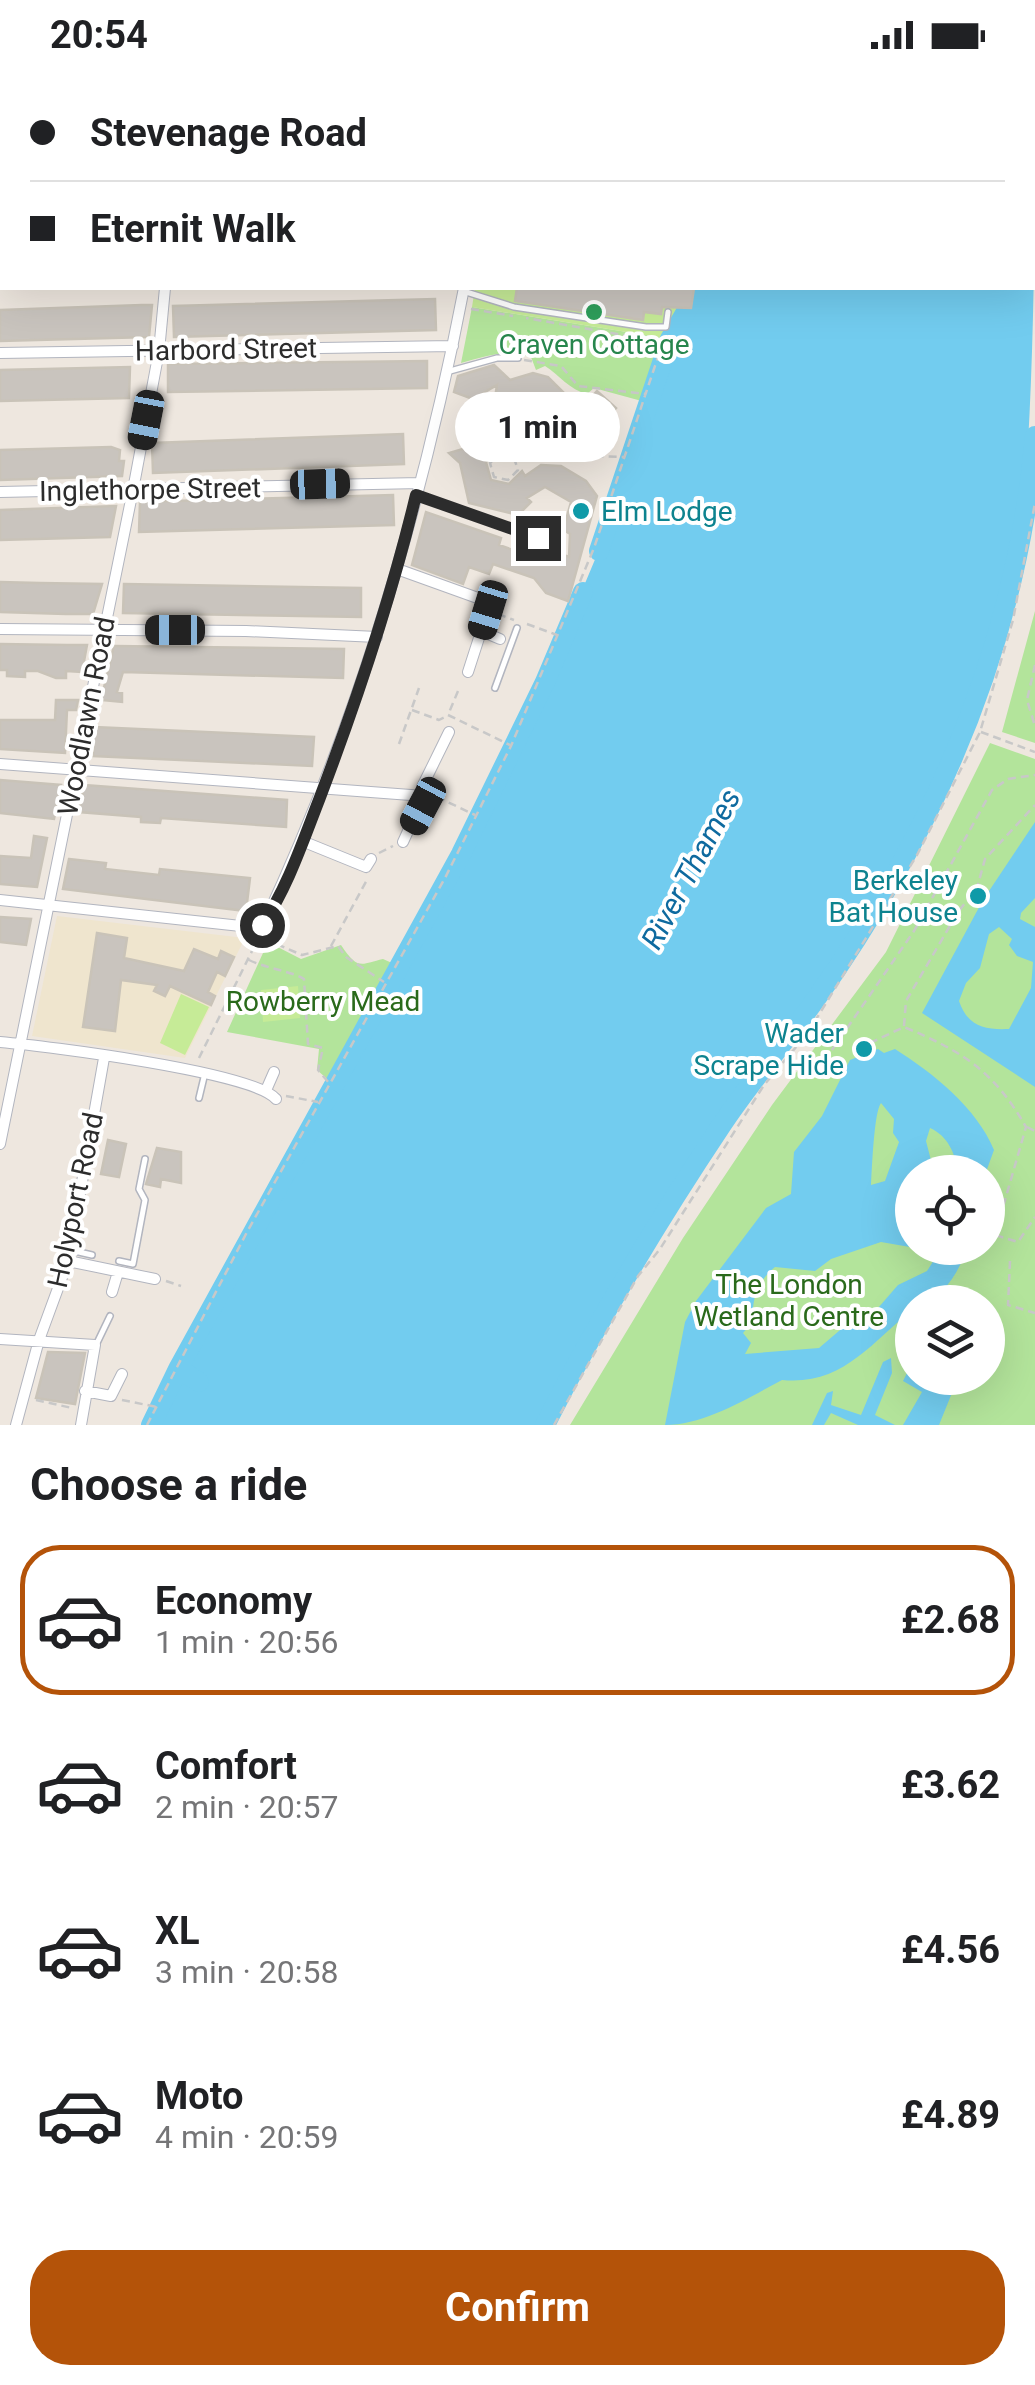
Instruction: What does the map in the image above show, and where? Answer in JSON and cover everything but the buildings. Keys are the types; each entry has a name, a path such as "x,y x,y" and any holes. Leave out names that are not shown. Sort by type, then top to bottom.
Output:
{"street":[{"name":"Woodlawn Road","path":"0,1144 17,1044 133,490 159,351 165,290"},
{"path":"0,900 259,933 324,787 377,637 418,489 464,290"},
{"name":"Harbord Street","path":"0,353 453,346"},
{"name":"Inglethorpe Street","path":"0,492 418,489"},
{"path":"397,569 486,601 468,672"},
{"path":"0,629 377,637"},
{"path":"481,632 506,641"},
{"path":"403,842 424,796 422,787 449,732"},
{"path":"0,764 424,796"},
{"path":"302,841 369,870"},
{"path":"0,1042 199,1068 267,1088 276,1099"},
{"name":"Holyport Road","path":"16,1425 69,1255 104,1058"},
{"path":"267,1088 274,1072"},
{"path":"69,1255 155,1279"},
{"path":"112,1292 118,1267"},
{"path":"0,1340 94,1345 81,1425"},
{"path":"85,1391 110,1396 122,1374"}],"lane":[{"path":"467,290 514,307 646,327 666,327 668,312"},
{"path":"447,372 497,358 518,358"},
{"path":"418,489 538,538"},
{"path":"495,688 506,641 516,628"},
{"path":"199,1068 199,1098"},
{"path":"118,1267 134,1264 145,1200 139,1189 145,1159"},
{"path":"69,1255 92,1255"},
{"path":"94,1345 102,1339 110,1316"}],"path":[{"path":"147,1425 511,746 571,609 626,458 663,340 460,307"},
{"path":"518,358 560,366 578,386 646,394"},
{"path":"536,404 546,414 542,427 528,431 518,421 522,407 536,404"},
{"path":"542,427 571,456 626,458"},
{"path":"515,461 518,470 508,480 494,477 490,464 500,453 515,461 561,446"},
{"path":"554,1425 638,1276 660,1249 764,1084 807,1034 891,898 980,732 1013,620 1035,503"},
{"path":"1035,665 1027,700 1035,726"},
{"path":"399,744 419,688"},
{"path":"412,710 439,720 448,715 458,691"},
{"path":"448,715 511,746"},
{"path":"470,734 474,728"},
{"path":"980,732 1035,752"},
{"path":"832,1050 914,931 992,790 1008,780 1035,775"},
{"path":"424,796 441,798 476,816"},
{"path":"904,1027 906,1002 958,912 977,888 986,859 1035,805"},
{"path":"331,946 369,870 389,845 403,842"},
{"path":"199,1068 259,933 302,955 338,946 346,957 385,983"},
{"path":"248,960 277,974 296,974 304,980 308,1044 323,1048 318,1070 329,1083"},
{"path":"226,981 236,985"},
{"path":"222,1014 230,1018"},
{"path":"870,1042 904,1027"},
{"path":"904,1027 976,1063 1006,1092 1026,1127 1035,1131"},
{"path":"276,1099 283,1096 318,1103"},
{"path":"1005,1200 1026,1127"},
{"path":"1005,1238 1018,1242 1035,1217"},
{"path":"1010,1261 1008,1305 1035,1313"},
{"path":"155,1279 181,1286"},
{"path":"110,1396 157,1407"},
{"path":"24,1398 82,1410"}],"shaded area":[{"path":"57,916 245,938 185,1058 32,1036"}],"green space":[{"name":"Craven Cottage","path":"475,290 699,290 670,339 472,307"},
{"path":"472,307 670,339 649,403 594,388 587,394 581,392 545,366 536,370 531,357 522,355 496,354 461,363"},
{"path":"1035,611 1035,743 1002,732"},
{"name":"The London Wetland Centre","path":"990,743 1035,759 1035,1425 570,1425 683,1238 772,1105 886,952"},
{"name":"Rowberry Mead","path":"268,942 301,959 341,945 356,962 383,959 392,963 388,969 396,972 333,1084 317,1070 319,1049 227,1032"},
{"path":"298,986 300,1018 263,1022 261,990"},
{"path":"181,994 209,1007 185,1055 160,1043"}],"water":[{"name":"River Thames","path":"699,290 1033,290 1019,561 988,677 941,790 851,949 698,1162 545,1425 151,1425 242,1248 461,854 524,729 604,538 670,339"},
{"path":"1035,822 1035,898 1020,919 1035,927 1035,1087 922,1013 983,900","holes":["999,927 1012,939 1009,945 1017,956 1033,962 1031,988 1009,1029 992,1029 972,1022 959,1001 966,983 980,968 989,934"]},
{"path":"878,1049 884,1053 895,1049 965,1106 994,1150 992,1155 954,1155 942,1136 930,1128 926,1141 930,1155 895,1155 895,1244 881,1242 831,1259 815,1271 775,1267 756,1292 752,1323 743,1333 751,1343 745,1354 819,1348 860,1313 872,1315 895,1288 895,1325 869,1348 822,1376 782,1380 711,1416 665,1425 685,1322 696,1301 766,1208 791,1194 794,1152 822,1116 850,1060","holes":["881,1103 894,1119 893,1133 899,1142 885,1181 871,1185"]},
{"path":"931,1265 960,1265 948,1284 898,1285 927,1271"},
{"path":"891,1358 892,1373 875,1415 895,1425 858,1425 831,1413 824,1425 812,1425 827,1393 833,1391 831,1405 861,1415 883,1362"},
{"path":"920,1395 951,1395 939,1425 903,1425"}],"waterway":[{"path":"599,551 670,339 699,290"},
{"path":"545,1425 607,1310 674,1199 732,1110 859,935 933,801 989,660 1010,587 1035,436"},
{"path":"199,1382 178,1369 461,854 545,682 583,592"},
{"path":"151,1425 178,1369 190,1376"}],"place":[{"name":"Craven Cottage","path":"594,312"},
{"name":"Elm Lodge","path":"581,511"},
{"name":"Berkeley Bat House","path":"978,896"},
{"name":"Wader Scrape Hide","path":"864,1049"}],"route":[{"path":"262,925 302,841 336,755 377,637 416,495 538,538"}]}
